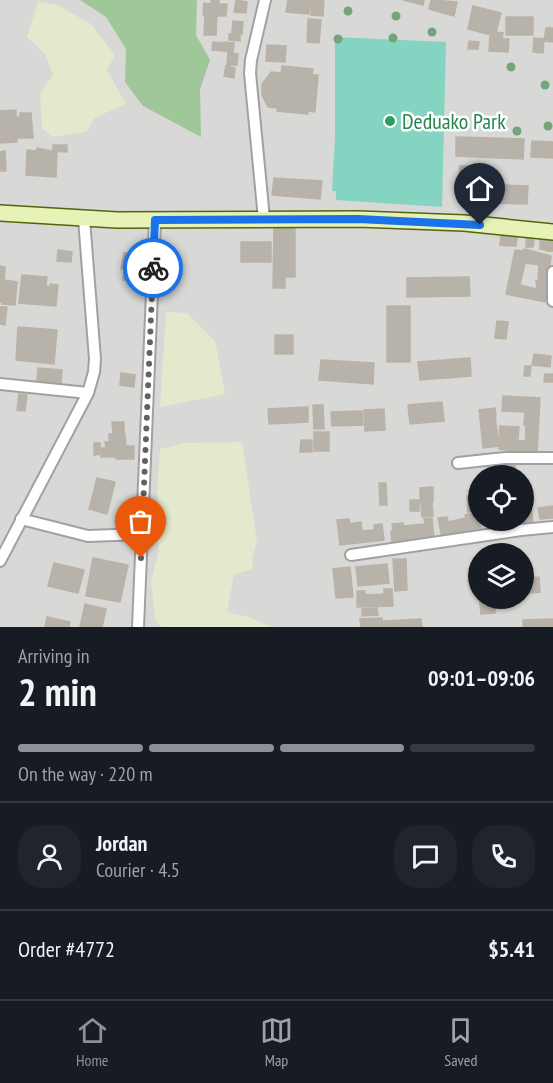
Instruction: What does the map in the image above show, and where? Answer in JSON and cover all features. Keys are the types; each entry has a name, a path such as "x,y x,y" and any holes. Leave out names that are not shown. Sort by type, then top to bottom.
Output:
{"street":[{"path":"264,219 250,73 265,0"},
{"path":"0,213 84,219 358,219 553,232"},
{"path":"0,561 5,537 21,519 88,393 94,372 95,358 84,219"},
{"path":"138,627 155,220"},
{"path":"553,272 553,301"},
{"path":"0,384 88,393"},
{"path":"458,463 505,458 553,458"},
{"path":"21,519 88,536 142,534"},
{"path":"351,555 553,527"}],"shaded area":[{"path":"0,0 553,0 553,627 0,627"}],"green space":[{"path":"80,0 197,0 196,35 210,60 200,89 201,137 143,106 125,82 126,49 106,17"},
{"path":"38,2 57,5 91,24 115,55 107,70 126,104 94,118 87,132 53,137 42,128 40,93 53,75 45,54 27,37"},
{"name":"Deduako Park","path":"335,37 446,42 442,207 336,200 336,191 332,191 335,138"},
{"path":"166,312 187,313 215,341 225,394 160,407"},
{"path":"242,442 257,541 252,559 253,569 234,574 227,612 249,617 272,627 161,627 155,618 151,581 159,550 157,530 160,514 157,492 160,449 184,443"}],"building":[{"path":"211,0 219,0 219,4 227,4 226,16 203,15 204,3 211,4"},
{"path":"236,0 247,2 246,13 234,12"},
{"path":"288,0 311,0 309,14 286,12"},
{"path":"312,0 324,0 323,16 311,15"},
{"path":"403,0 424,0 423,5"},
{"path":"431,0 457,2 454,16 429,9"},
{"path":"473,6 501,13 495,36 468,29"},
{"path":"205,15 217,16 216,35 204,35"},
{"path":"506,17 533,17 533,35 506,35"},
{"path":"308,19 321,20 319,43 307,42"},
{"path":"233,21 243,22 242,34 232,33"},
{"path":"546,28 553,28 553,42 544,41"},
{"path":"496,32 503,33 502,39 509,39 508,52 489,51 490,36 496,37"},
{"path":"229,34 240,35 240,41 229,40"},
{"path":"534,38 544,39 543,53 533,52"},
{"path":"469,41 479,42 478,49 468,49"},
{"path":"213,42 224,43 224,51 212,50"},
{"path":"224,42 234,43 233,52 224,51"},
{"path":"267,45 286,46 285,62 266,61"},
{"path":"228,53 238,54 237,65 227,65"},
{"path":"226,66 235,68 234,78 224,76"},
{"path":"282,66 313,69 312,75 318,75 315,112 308,111 308,114 277,111 278,108 268,107 262,95 262,84 271,72 281,73"},
{"path":"16,110 16,117 20,117 20,113 31,113 33,138 17,138 17,142 0,143 0,111"},
{"path":"456,137 524,139 523,159 456,156"},
{"path":"532,141 553,142 553,158 531,157"},
{"path":"53,145 67,145 67,152 53,151"},
{"path":"37,148 57,152 56,177 26,175 27,150 37,151"},
{"path":"5,151 6,171 0,171 0,152"},
{"path":"460,166 478,166 477,184 528,186 527,204 458,202"},
{"path":"274,178 322,181 320,199 272,195"},
{"path":"274,228 295,228 295,277 285,277 285,288 273,288"},
{"path":"501,235 509,235 508,246 500,245"},
{"path":"509,237 517,237 516,246 508,246"},
{"path":"526,238 534,239 533,247 526,247"},
{"path":"540,240 547,241 546,250 540,249"},
{"path":"547,241 553,241 553,251 546,251"},
{"path":"241,242 271,242 271,262 241,262"},
{"path":"524,249 551,256 546,302 506,294 515,250 523,251","holes":["525,263 539,265 537,289 520,285"]},
{"path":"58,250 72,252 71,262 57,261"},
{"path":"124,253 136,253 135,280 123,280 124,269 121,269"},
{"path":"0,266 5,267 3,302 0,302"},
{"path":"22,275 47,277 46,286 58,285 56,306 19,303"},
{"path":"469,277 470,296 407,297 407,278"},
{"path":"4,280 17,282 15,305 2,304"},
{"path":"387,306 410,306 410,362 387,362"},
{"path":"0,307 7,307 5,325 0,324"},
{"path":"497,321 508,322 506,339 495,338"},
{"path":"18,327 57,330 54,364 16,360"},
{"path":"275,335 293,335 293,354 275,354"},
{"path":"534,354 551,356 550,367 532,365"},
{"path":"470,358 471,376 420,380 418,362"},
{"path":"321,360 374,363 373,384 319,380"},
{"path":"525,366 531,366 530,376 524,376"},
{"path":"38,368 62,370 61,383 37,381"},
{"path":"121,373 135,375 134,387 120,385"},
{"path":"545,374 553,374 553,382 544,382"},
{"path":"19,394 27,395 25,411 17,410"},
{"path":"503,396 540,398 537,454 525,454 525,412 502,411"},
{"path":"442,402 444,421 410,424 408,405"},
{"path":"313,405 323,405 324,429 314,429"},
{"path":"308,407 308,422 269,424 268,409"},
{"path":"495,408 496,416 480,418 479,410"},
{"path":"384,409 385,430 365,431 364,410"},
{"path":"362,411 363,425 332,426 331,412"},
{"path":"495,416 499,446 483,448 480,418"},
{"path":"112,422 124,422 124,433 113,433"},
{"path":"500,426 519,427 518,439 499,438"},
{"path":"314,432 329,432 329,451 314,451"},
{"path":"109,434 125,434 126,446 134,446 134,459 101,457 101,448 106,448 105,442 109,442"},
{"path":"500,439 507,439 507,450 499,449"},
{"path":"301,440 312,440 312,452 300,452"},
{"path":"508,440 525,441 525,453 507,452"},
{"path":"94,443 100,443 100,454 94,455"},
{"path":"97,478 115,482 107,514 89,509"},
{"path":"379,483 386,483 387,505 380,505"},
{"path":"433,487 433,502 420,503 420,488"},
{"path":"410,500 419,500 419,511 410,511"},
{"path":"421,503 432,503 433,516 422,517"},
{"path":"553,506 553,518 540,519 538,508"},
{"path":"468,514 468,531 481,531 442,538 438,518 447,517 448,522 466,518 465,515"},
{"path":"432,518 434,540 392,545 392,524 403,523 403,526 425,524 424,519"},
{"path":"349,519 350,524 361,522 362,531 374,530 374,525 382,524 384,540 340,545 337,520"},
{"path":"93,558 128,565 120,602 86,596"},
{"path":"393,559 406,559 407,590 395,591"},
{"path":"54,563 84,570 78,593 48,586"},
{"path":"387,564 389,583 358,586 356,567"},
{"path":"350,567 353,597 336,598 333,569"},
{"path":"539,577 540,592 534,593 534,578"},
{"path":"384,589 392,589 393,606 357,607 357,591 365,591 365,595 384,594"},
{"path":"85,604 106,609 102,627 80,627"},
{"path":"377,608 378,615 362,616 362,609"},
{"path":"480,609 495,609 495,613 481,614"},
{"path":"47,617 70,622 69,627 45,627"},
{"path":"382,618 383,627 361,627 360,619"},
{"path":"421,619 422,627 384,627 384,621"},
{"path":"553,619 553,627 523,627 523,620"}],"way so far":[{"path":"141,558 153,268"}],"place":[{"name":"Deduako Park","path":"390,121"}],"route":[{"path":"153,268 155,220 358,219 480,225"}]}
